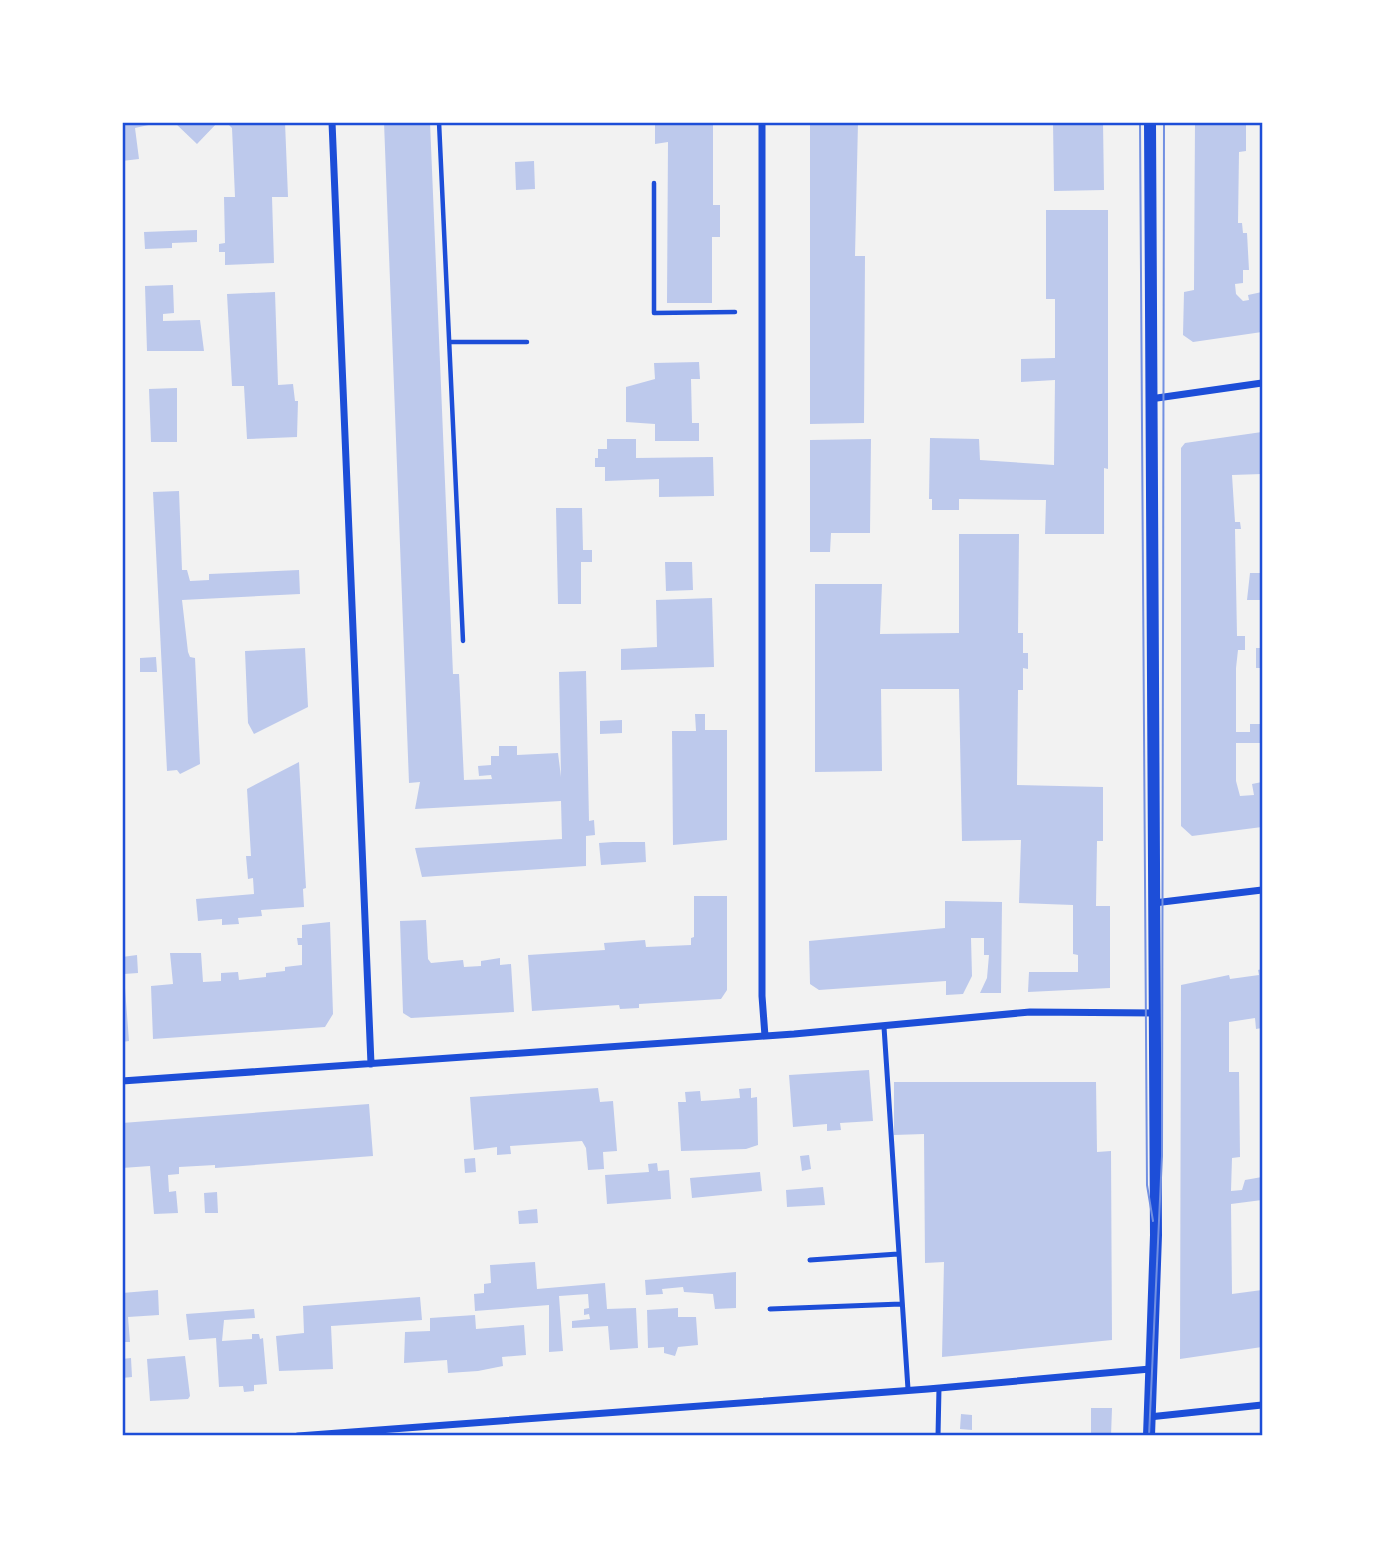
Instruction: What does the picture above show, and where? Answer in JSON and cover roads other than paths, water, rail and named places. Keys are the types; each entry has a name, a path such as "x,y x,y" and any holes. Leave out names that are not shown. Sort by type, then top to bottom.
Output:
{"street":[{"path":"332,122 371,1064"},
{"path":"762,122 762,996 765,1036"},
{"path":"1149,1436 1156,1235 1150,122"},
{"path":"1150,400 1262,383"},
{"path":"1153,904 1262,890"},
{"path":"122,1081 884,1027 1030,1012 1154,1013"},
{"path":"298,1436 939,1388 1150,1369"},
{"path":"1149,1417 1262,1405"}],"lane":[{"path":"884,1027 908,1390"},
{"path":"810,1260 898,1254"},
{"path":"770,1309 901,1304"},
{"path":"938,1436 939,1388"}],"tram line":[{"path":"1140,122 1147,1185 1153,1221"},
{"path":"1149,1436 1162,1156 1164,122"}]}
